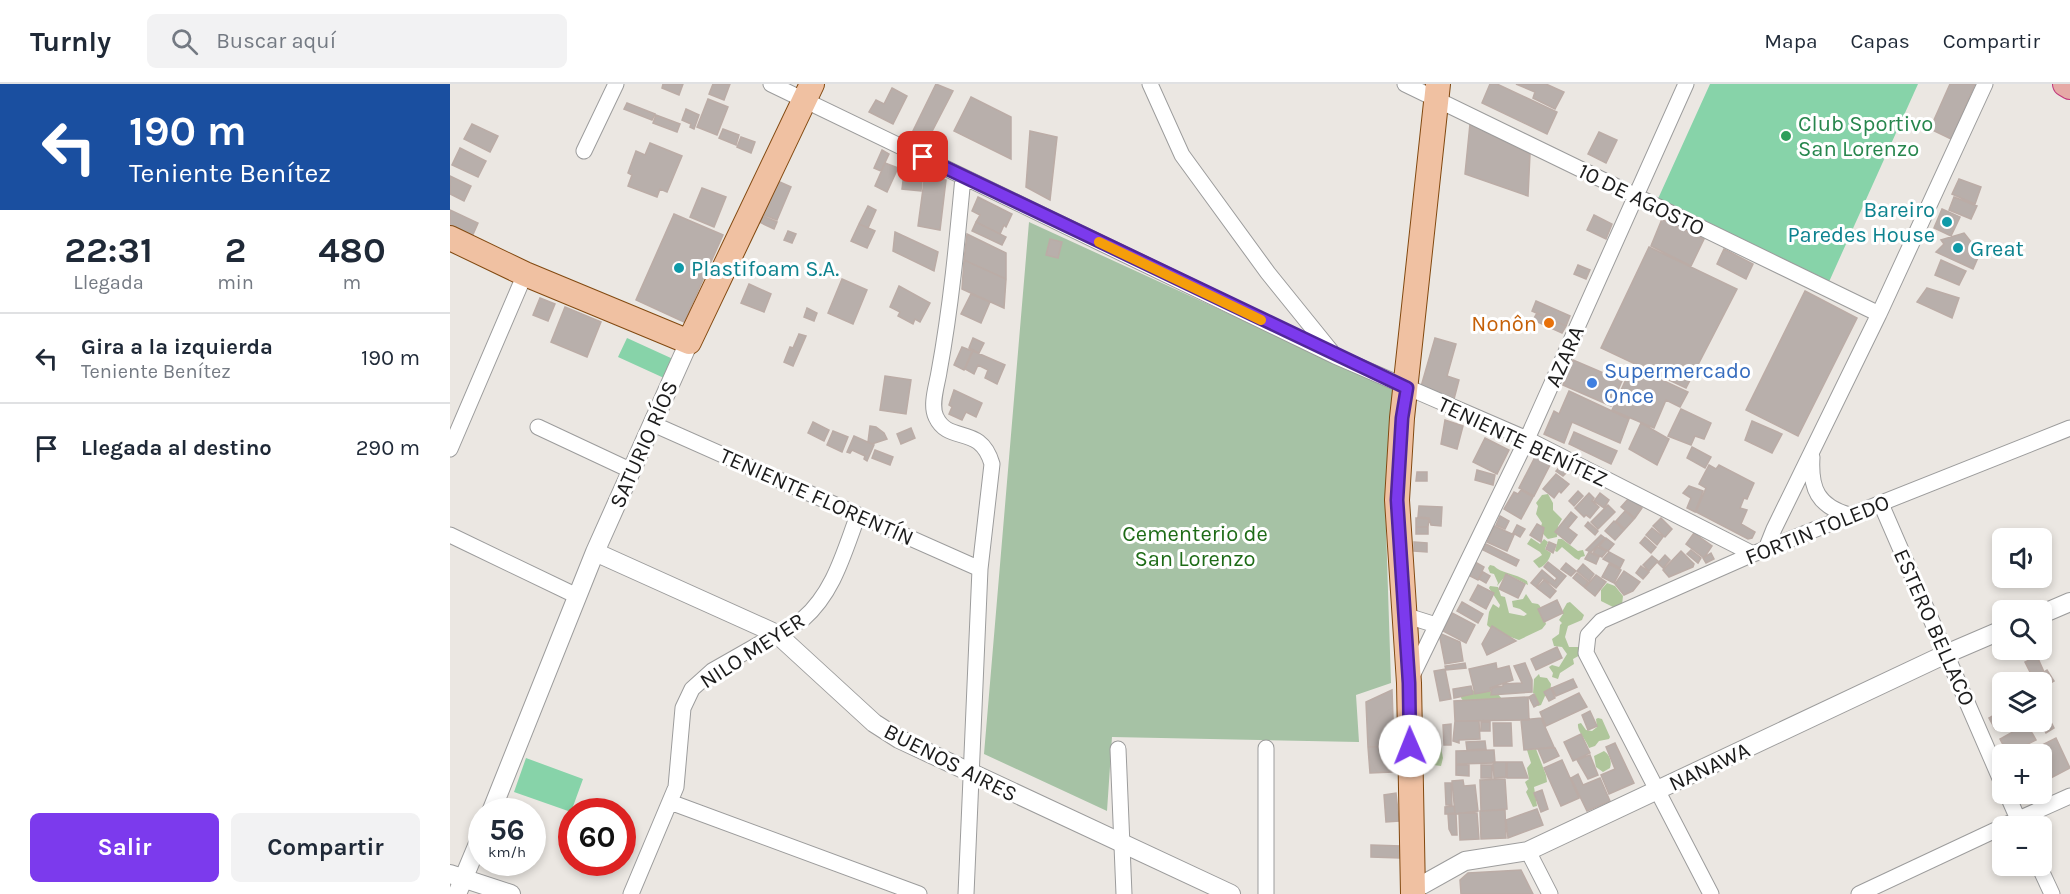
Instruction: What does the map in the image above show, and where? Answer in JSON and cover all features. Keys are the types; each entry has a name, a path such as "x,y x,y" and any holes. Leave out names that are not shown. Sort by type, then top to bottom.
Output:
{"highway":[{"path":"2065,84 2070,87"}],"main road":[{"name":"SATURIO RÍOS","path":"689,342 808,92"},
{"path":"1413,892 1409,683 1397,500 1402,418 1437,92"},
{"path":"450,238 525,274 689,342"}],"street":[{"path":"584,151 616,84"},
{"name":"TENIENTE BENÍTEZ","path":"771,84 808,92 963,177 1335,356 1527,439 1759,551"},
{"path":"1150,84 1182,155 1268,273 1335,356"},
{"name":"10 DE AGOSTO","path":"1405,84 1437,92 1635,195 1880,314"},
{"name":"AZARA","path":"1409,683 1527,439 1686,84"},
{"path":"1759,551 1774,529 1880,314 1985,84"},
{"path":"963,177 950,310 934,399 935,417 946,429 981,442 988,451 992,464 980,569 966,894"},
{"path":"450,449 525,274"},
{"name":"SATURIO RÍOS","path":"497,798 595,552 689,342"},
{"name":"TENIENTE FLORENTÍN","path":"653,424 980,569"},
{"path":"538,427 632,471"},
{"name":"FORTIN TOLEDO","path":"1657,790 1586,653 1588,635 1601,621 1759,551 2070,428"},
{"path":"1812,454 1811,474 1824,504 1831,509 1850,515"},
{"name":"ESTERO BELLACO","path":"1881,504 1992,760"},
{"name":"NILO MEYER","path":"631,894 676,787 683,708 692,688 712,670 803,619 816,608 832,584 858,515"},
{"path":"450,535 577,596"},
{"name":"BUENOS AIRES","path":"595,552 777,634 874,723 899,739 1231,894"},
{"path":"2052,610 2070,602"},
{"path":"1404,615 1436,625"},
{"name":"NANAWA","path":"1413,892 1465,861 1528,850 1992,634"},
{"path":"1266,748 1266,894"},
{"path":"1118,749 1124,894"},
{"path":"1657,790 1710,894"},
{"path":"2033,816 2070,796"},
{"path":"670,802 919,894"},
{"path":"1859,894 1992,832"},
{"path":"1528,850 1550,894"},
{"path":"468,861 457,882 511,894"},
{"path":"2044,876 2052,894"}],"green space":[{"name":"Club Sportivo San Lorenzo","path":"1710,84 1918,84 1828,284 1657,201"},
{"name":"Cementerio de San Lorenzo","path":"1029,222 1393,389 1385,498 1391,683 1356,695 1359,742 1112,737 1107,811 984,754"},
{"path":"627,338 673,359 664,378 618,357"},
{"path":"1548,494 1553,503 1553,510 1562,519 1558,526 1557,537 1548,539 1541,530 1542,523 1536,514 1538,506 1536,503 1542,495"},
{"path":"1531,538 1540,544 1544,539 1548,542 1545,549 1551,553 1547,562 1539,568 1533,561 1542,555 1527,544"},
{"path":"1558,539 1562,539 1578,551 1583,550 1585,556 1579,560 1562,547 1557,552 1555,551"},
{"path":"1490,565 1527,581 1528,585 1507,574 1497,586 1494,574 1490,573 1488,568"},
{"path":"1607,583 1615,586 1623,596 1622,605 1613,607 1601,601 1601,590"},
{"path":"1490,586 1498,587 1501,596 1505,597 1509,613 1524,616 1527,614 1513,607 1512,601 1523,599 1526,594 1532,603 1540,606 1546,624 1542,629 1519,640 1489,627 1487,625 1489,612 1493,604 1499,608 1500,605 1489,588"},
{"path":"1570,602 1584,615 1582,620 1568,626 1565,637 1569,647 1581,647 1582,654 1573,659 1574,664 1560,673 1558,679 1552,677 1553,673 1549,667 1552,665 1559,667 1567,654 1562,647 1554,646 1552,639 1559,634 1562,623 1559,620 1567,603"},
{"path":"1539,674 1540,677 1547,678 1551,684 1550,693 1538,706 1535,704 1533,693 1534,679"},
{"path":"1466,690 1496,692 1503,700 1464,702 1461,698 1462,692"},
{"path":"1596,719 1602,719 1610,737 1589,748 1578,724 1581,723 1586,730 1592,731 1597,727"},
{"path":"1431,742 1441,747 1443,758 1441,766 1426,764 1423,757 1424,746"},
{"path":"1536,749 1547,782 1534,787 1537,806 1533,807 1526,792 1528,789 1525,782 1529,779 1527,768 1531,763 1527,750"},
{"path":"1604,751 1611,763 1610,768 1603,772 1596,767 1594,756"},
{"path":"526,758 583,779 576,798 558,798 558,807 546,803 546,798 531,798 514,792"}],"building":[{"path":"663,84 683,84 679,95 662,88"},
{"path":"713,84 730,84 724,100 709,94"},
{"path":"936,84 953,91 926,143 911,135"},
{"path":"1490,84 1497,84 1557,112 1547,134 1482,103"},
{"path":"1516,84 1546,84 1564,92 1555,109 1533,98 1535,92"},
{"path":"1950,84 1975,84 1951,139 1930,129"},
{"path":"892,88 907,96 893,124 869,112 876,100 884,104"},
{"path":"971,97 1011,117 1011,159 954,131"},
{"path":"708,99 728,107 717,135 697,127"},
{"path":"627,103 655,114 652,120 624,109"},
{"path":"686,109 699,115 694,129 690,127 691,124 682,120"},
{"path":"656,115 680,124 677,132 653,123"},
{"path":"472,124 498,136 490,152 464,139"},
{"path":"1470,124 1530,154 1528,196 1465,174"},
{"path":"723,129 739,135 736,145 719,138"},
{"path":"1030,131 1057,137 1050,200 1026,187"},
{"path":"1599,132 1617,140 1606,163 1588,154"},
{"path":"741,137 755,142 751,153 737,147"},
{"path":"650,143 682,156 667,192 660,189 657,197 628,186 632,175 628,173 636,151 645,155"},
{"path":"460,148 486,161 478,177 452,165"},
{"path":"882,150 889,154 881,171 874,168"},
{"path":"885,163 898,168 887,192 875,186"},
{"path":"905,165 923,172 921,191 902,189"},
{"path":"925,174 946,180 940,230 918,226"},
{"path":"450,176 471,186 464,201 450,194"},
{"path":"773,179 791,187 777,220 759,213"},
{"path":"1959,179 1981,187 1975,204 1952,194"},
{"path":"702,188 726,197 714,227 690,217"},
{"path":"978,197 1012,214 1000,234 976,222 980,215 972,211"},
{"path":"1954,197 1977,206 1971,219 1949,210"},
{"path":"868,206 876,210 868,228 859,224"},
{"name":"Bareiro Paredes House","path":"1942,209 1960,217 1951,236 1934,228"},
{"path":"450,210 478,223 471,239 450,229"},
{"name":"Plastifoam S.A.","path":"674,214 723,235 684,322 636,300"},
{"path":"760,215 777,222 774,229 757,221"},
{"path":"1594,215 1612,224 1606,239 1587,230"},
{"path":"1662,219 1704,239 1691,266 1651,246"},
{"path":"976,222 1006,237 1002,245 972,231"},
{"path":"859,224 875,231 867,248 851,241"},
{"path":"788,231 796,234 792,243 784,240"},
{"path":"895,232 938,252 934,271 893,251"},
{"name":"Great","path":"1964,233 1980,253 1973,269 1936,252 1944,244 1941,240"},
{"path":"967,234 1006,253 1006,279 964,260"},
{"path":"1050,239 1062,242 1058,258 1046,255"},
{"path":"1649,247 1737,289 1686,388 1601,348"},
{"path":"1724,249 1753,264 1746,279 1717,264"},
{"path":"964,260 1006,279 1004,308 962,289"},
{"path":"1941,260 1966,271 1959,285 1935,275"},
{"path":"1578,265 1590,270 1586,279 1574,274"},
{"path":"842,279 867,290 853,324 828,313"},
{"path":"749,284 771,294 764,312 741,303"},
{"path":"899,286 930,303 920,322 915,319 913,324 898,316 900,312 890,307"},
{"path":"1927,288 1959,298 1952,318 1917,302"},
{"path":"1805,291 1857,318 1798,436 1746,410"},
{"path":"971,294 990,302 981,323 961,314"},
{"path":"540,298 555,304 548,321 533,315"},
{"path":"1536,301 1570,316 1566,326 1532,311"},
{"path":"565,307 601,322 587,357 551,342"},
{"path":"807,308 817,313 814,321 804,317"},
{"name":"Nonôn","path":"1537,313 1566,326 1562,333 1533,320"},
{"path":"799,334 806,336 793,366 784,362"},
{"path":"973,338 984,343 979,353 969,348"},
{"path":"1435,338 1456,344 1447,376 1459,380 1454,399 1420,390"},
{"path":"962,347 972,351 964,370 954,365"},
{"path":"973,351 1005,365 997,384 985,378 988,370 978,365 974,374 965,369"},
{"name":"Supermercado Once","path":"1573,360 1622,381 1611,406 1563,385"},
{"path":"1632,366 1688,392 1680,407 1666,400 1654,428 1612,410"},
{"path":"885,376 911,380 906,414 880,410"},
{"path":"954,390 982,403 976,417 966,412 962,420 949,414 952,407 949,405"},
{"path":"1569,391 1629,419 1620,443 1572,422 1564,443 1544,434 1554,411 1559,414"},
{"path":"1681,409 1711,423 1704,439 1695,436 1691,445 1668,436"},
{"path":"1445,420 1463,426 1457,449 1441,444"},
{"path":"1752,421 1782,434 1772,453 1745,440"},
{"path":"813,422 829,430 824,441 808,433"},
{"path":"1641,423 1669,439 1657,465 1629,449"},
{"path":"870,426 884,433 887,439 872,444 868,442"},
{"path":"911,428 915,438 901,444 897,434"},
{"path":"833,431 848,437 842,452 827,445"},
{"path":"1574,432 1617,451 1611,464 1569,444"},
{"path":"854,436 874,445 867,461 864,459 865,456 852,450 850,453 847,452"},
{"path":"1485,438 1509,450 1497,474 1473,462"},
{"path":"1692,447 1711,457 1705,468 1687,458"},
{"path":"875,450 893,457 890,465 872,458"},
{"path":"1536,455 1551,463 1534,496 1519,488"},
{"path":"1562,464 1569,470 1563,476 1556,471"},
{"path":"1709,465 1716,469 1719,465 1754,483 1740,508 1747,510 1741,524 1755,532 1752,538 1748,539 1696,512 1706,488 1699,484"},
{"path":"1477,470 1495,475 1493,485 1475,480"},
{"path":"1417,472 1427,472 1427,481 1416,481"},
{"path":"1556,474 1569,484 1554,498 1543,489"},
{"path":"1689,486 1703,491 1695,512 1687,508 1691,498 1683,493"},
{"path":"1521,490 1533,497 1521,519 1504,509 1514,492 1518,494"},
{"path":"1578,491 1583,496 1574,506 1569,501"},
{"path":"1589,493 1594,498 1592,501 1599,507 1590,518 1586,515 1584,517 1575,508"},
{"path":"1600,493 1609,500 1604,508 1594,501"},
{"path":"1629,498 1642,508 1635,518 1621,507"},
{"path":"1608,505 1615,512 1598,529 1591,522"},
{"path":"1419,506 1442,507 1441,526 1431,525 1429,518 1418,517"},
{"path":"1625,511 1634,519 1625,529 1616,521"},
{"path":"1571,512 1577,517 1568,528 1577,535 1570,544 1555,532"},
{"path":"1500,516 1509,521 1505,529 1496,525"},
{"path":"1416,518 1429,519 1428,527 1416,527"},
{"path":"1661,518 1672,529 1665,537 1653,526"},
{"path":"1614,521 1624,530 1615,540 1605,531"},
{"path":"1588,522 1598,531 1595,535 1585,526"},
{"path":"1537,524 1544,528 1541,542 1530,535"},
{"path":"1517,525 1525,529 1520,537 1513,533"},
{"path":"1494,526 1514,535 1507,551 1487,542"},
{"path":"1416,527 1428,527 1428,534 1416,534"},
{"path":"1652,528 1663,537 1657,545 1646,535"},
{"path":"1694,533 1712,546 1704,558 1686,544"},
{"path":"1601,535 1605,538 1591,552 1586,550"},
{"path":"1645,537 1656,547 1651,553 1640,543"},
{"path":"1606,538 1614,544 1608,551 1599,546"},
{"path":"1414,542 1427,543 1427,552 1414,551"},
{"path":"1549,542 1556,545 1553,553 1546,549"},
{"path":"1486,544 1519,560 1516,566 1483,550"},
{"path":"1597,547 1607,551 1602,557 1593,553"},
{"path":"1691,550 1701,558 1698,563 1687,554"},
{"path":"1681,551 1694,564 1693,567 1669,577 1663,570"},
{"path":"1589,552 1599,557 1596,564 1585,559"},
{"path":"1609,552 1624,560 1620,568 1603,559"},
{"path":"1711,553 1714,559 1706,563 1703,558"},
{"path":"1665,555 1670,560 1663,568 1658,563"},
{"path":"1652,556 1658,561 1649,571 1643,565"},
{"path":"1475,562 1484,567 1478,580 1468,575"},
{"path":"1548,562 1566,576 1556,588 1543,578 1536,587 1531,583 1542,570 1555,581 1557,578 1544,567"},
{"path":"1566,563 1576,571 1571,576 1561,569"},
{"path":"1583,564 1594,574 1589,581 1577,571"},
{"path":"1609,564 1621,570 1614,583 1602,577"},
{"path":"1641,566 1649,572 1643,579 1636,573"},
{"path":"1624,571 1640,582 1633,591 1624,595 1615,584"},
{"path":"1483,572 1490,576 1486,583 1479,579"},
{"path":"1577,573 1588,582 1584,587 1573,578"},
{"path":"1506,574 1525,584 1518,598 1499,589"},
{"path":"1596,575 1606,582 1595,596 1585,588"},
{"path":"1544,580 1556,591 1550,598 1537,588"},
{"path":"1478,585 1494,593 1486,609 1470,600"},
{"path":"1557,600 1563,613 1544,622 1538,609"},
{"path":"1462,602 1483,614 1478,623 1457,611"},
{"path":"1452,613 1475,625 1466,643 1443,631"},
{"path":"1492,626 1516,641 1487,655 1482,644"},
{"path":"1439,633 1460,642 1463,661 1445,664"},
{"path":"1557,647 1562,658 1536,670 1531,659"},
{"path":"2039,660 2044,672 2030,672 2025,662"},
{"path":"1465,663 1466,668 1446,670 1445,666"},
{"path":"1496,663 1497,669 1509,666 1513,680 1490,688 1491,691 1475,694 1469,669"},
{"path":"1525,663 1532,680 1532,692 1491,695 1492,688 1503,686 1503,684 1522,683 1514,666"},
{"path":"1445,669 1451,699 1440,701 1434,671"},
{"path":"1573,679 1577,687 1556,696 1552,688"},
{"path":"1471,686 1473,694 1454,698 1453,689"},
{"path":"1551,688 1555,698 1549,701 1544,692"},
{"path":"1392,690 1394,746 1368,747 1366,702"},
{"path":"1579,693 1587,707 1546,726 1540,712"},
{"path":"1534,694 1539,704 1534,707 1529,697"},
{"path":"1528,697 1529,720 1455,721 1454,701"},
{"path":"1590,711 1597,726 1588,730 1582,715"},
{"path":"1541,718 1554,747 1524,750 1521,720"},
{"path":"1455,721 1479,721 1480,739 1459,740 1459,743 1453,741"},
{"path":"1481,722 1490,722 1490,731 1481,731"},
{"path":"1493,723 1511,723 1512,746 1494,746"},
{"path":"1451,724 1451,745 1444,745 1443,725"},
{"path":"2013,732 2032,732 2036,740 2028,744 2003,744 2000,739"},
{"path":"1581,734 1590,753 1573,761 1564,742"},
{"path":"2056,738 2070,768 2052,777 2052,744 2044,744"},
{"path":"1485,741 1486,749 1467,750 1466,742"},
{"path":"1615,743 1634,783 1609,794 1601,775 1615,769 1606,747"},
{"path":"1391,746 1393,772 1370,773 1368,747"},
{"path":"1555,748 1559,756 1544,763 1538,749"},
{"path":"1494,750 1495,763 1456,764 1456,751"},
{"path":"1590,755 1598,775 1588,779 1577,760"},
{"path":"1562,760 1579,798 1561,806 1544,768"},
{"path":"1493,762 1506,762 1506,777 1494,778"},
{"path":"1507,762 1522,762 1528,778 1507,778"},
{"path":"1456,765 1469,765 1469,776 1456,775"},
{"path":"1481,765 1492,765 1492,778 1481,778"},
{"path":"1578,774 1583,785 1600,778 1610,801 1587,811 1571,778"},
{"path":"1505,779 1507,809 1481,811 1480,780"},
{"path":"1463,780 1464,786 1475,785 1478,811 1455,814 1452,781"},
{"path":"1445,783 1451,783 1452,805 1446,805"},
{"path":"1542,790 1548,809 1541,812 1534,793"},
{"path":"1396,793 1399,821 1386,822 1384,795"},
{"path":"1454,806 1455,813 1445,814 1445,807"},
{"path":"1537,809 1543,825 1508,838 1506,820"},
{"path":"1505,810 1506,838 1481,839 1480,811"},
{"path":"1459,813 1477,813 1479,839 1460,840"},
{"path":"1448,814 1456,814 1457,835 1452,835 1449,829"},
{"path":"1371,845 1401,846 1400,858 1371,857"},
{"path":"1521,870 1533,894 1461,894 1460,880 1468,873"}],"slow traffic":[{"path":"1099,242 1261,320"}],"place":[{"name":"Club Sportivo San Lorenzo","path":"1786,136"},
{"name":"Bareiro Paredes House","path":"1947,222"},
{"name":"Great","path":"1958,248"},
{"name":"Plastifoam S.A.","path":"679,268"},
{"name":"Nonôn","path":"1549,323"},
{"name":"Supermercado Once","path":"1592,383"}],"route":[{"path":"923,157 1335,356 1407,388 1402,418 1397,500 1409,683 1410,746"}]}
